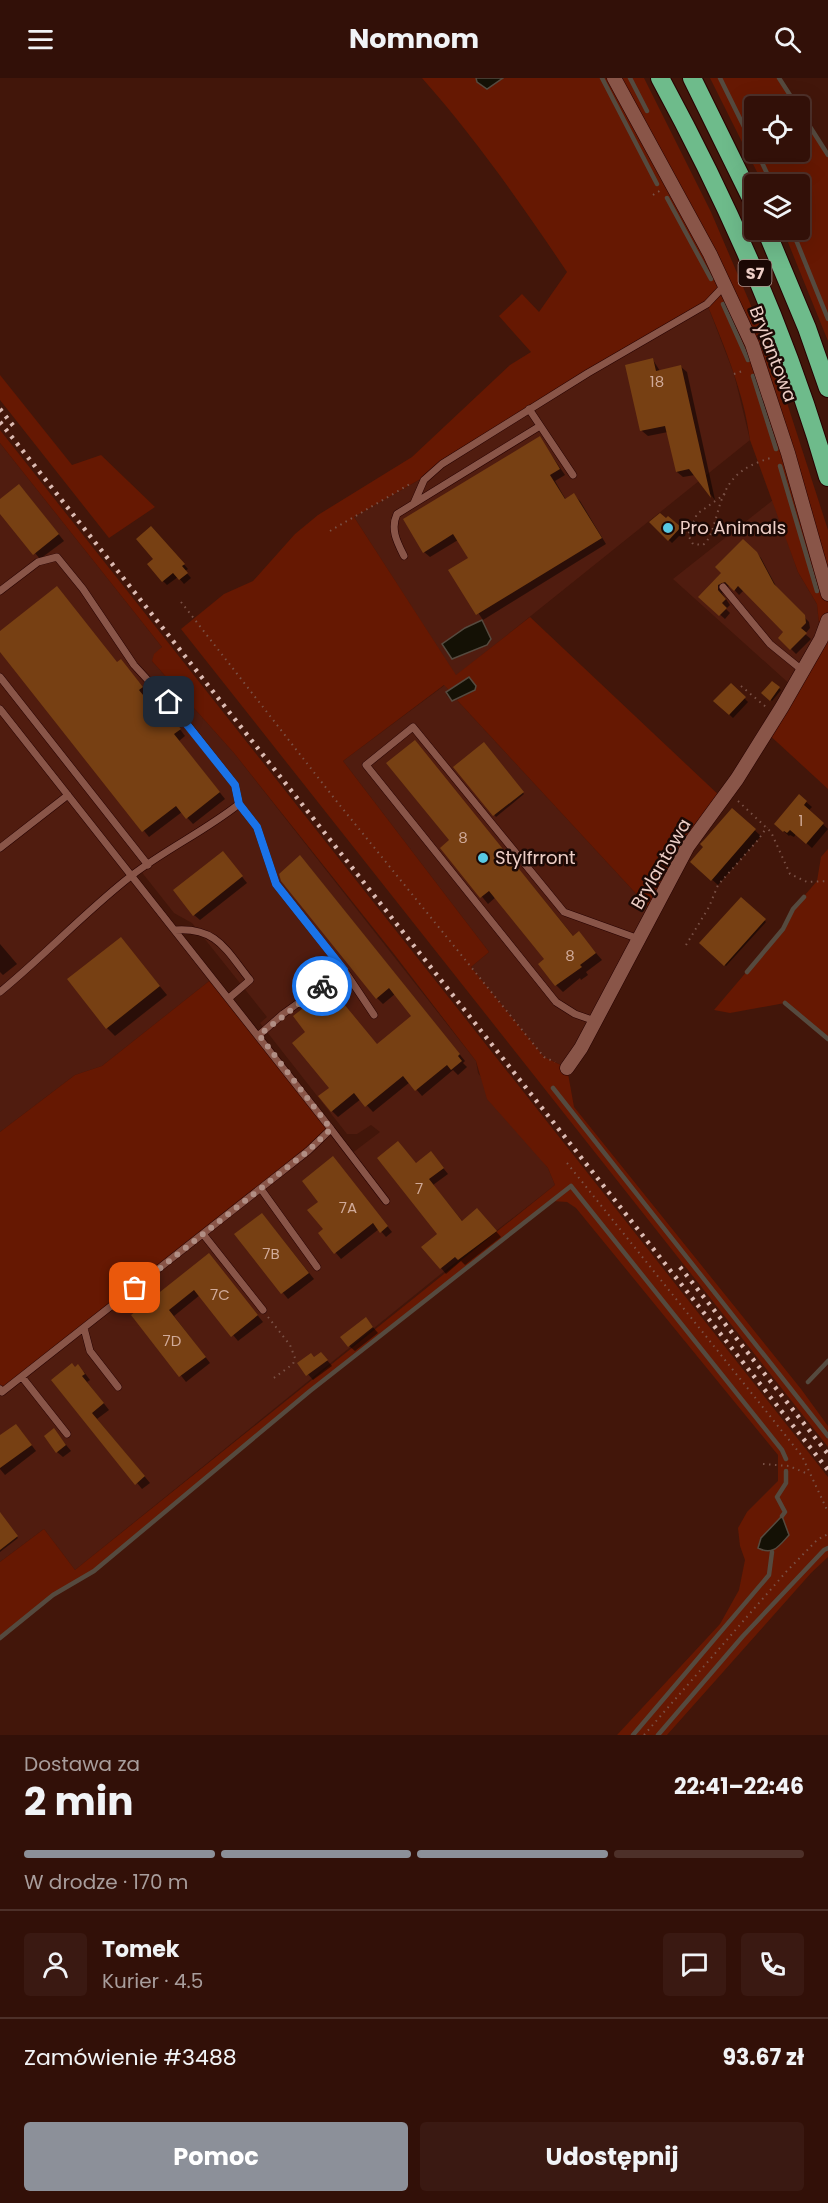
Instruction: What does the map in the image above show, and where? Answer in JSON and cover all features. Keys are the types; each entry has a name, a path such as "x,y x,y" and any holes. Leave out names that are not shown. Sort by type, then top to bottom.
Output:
{"highway":[{"name":"S7","path":"660,78 693,138 747,256 781,337 828,477"},
{"path":"692,78 744,184"},
{"name":"S7","path":"770,240 807,328 828,388"}],"street":[{"name":"Brylantowa","path":"614,78 725,283 760,364 828,594"},
{"name":"Brylantowa","path":"567,1068 595,1022 688,846 728,792 777,714 821,639 828,620"}],"lane":[{"path":"414,503 419,487 431,473 529,409 707,304 721,291 725,283"},
{"path":"529,409 573,475"},
{"path":"405,556 397,542 394,521 397,514 540,426"},
{"path":"0,591 38,562 57,557 83,589 134,665 179,714 235,785 239,804 257,827 276,884 344,970 374,1015"},
{"path":"723,587 770,644 802,670"},
{"path":"0,677 148,865"},
{"path":"0,709 230,998 386,1201"},
{"path":"595,1022 575,1014 556,1002 366,765 413,728 564,912 639,939"},
{"path":"0,848 68,795"},
{"path":"0,992 132,876 218,821 239,804"},
{"path":"175,930 190,929 213,936 225,949 250,980 230,998"},
{"path":"259,1035 283,1014 344,970"},
{"path":"0,1389 2,1392 22,1377 261,1189 331,1129"},
{"path":"261,1189 317,1267"},
{"path":"203,1234 263,1310"},
{"path":"84,1328 90,1351 118,1387"},
{"path":"22,1377 66,1434"}],"path":[{"path":"724,494 693,520 688,535 693,544 699,546 710,536 724,494 732,480 745,467 788,453"},
{"path":"330,531 431,473"},
{"path":"181,602 334,798 544,1057 567,1068"},
{"path":"741,686 777,714"},
{"path":"728,792 766,827 787,869 794,878 807,882 828,881"},
{"path":"686,945 709,907 718,885 758,840 766,827"},
{"path":"567,1163 802,1456 808,1474 828,1512"},
{"path":"263,1310 295,1354 292,1364 272,1380"},
{"path":"763,1464 789,1466 808,1474"},
{"path":"644,1735 786,1572 817,1540 828,1534"}],"shaded area":[{"path":"422,78 476,78 477,82 487,89 503,78 644,78 711,212 770,350 828,530 828,789 765,731 826,627 819,623 817,604 798,572 750,440 733,371 707,304 431,473 354,517 456,675 530,617 723,799 654,913 457,700 475,690 469,677 449,690 444,685 343,761 489,952 471,967 544,1057 567,1068 574,1107 801,1389 828,1426 828,1447 181,629 224,594 253,581 295,534 318,515 412,457 510,365 531,352 499,316 522,294 539,312 567,272 498,173"},
{"path":"476,78 503,78 487,89 477,82"},
{"path":"710,78 779,78 791,96 744,96 744,146"},
{"path":"810,127 828,155 828,341 787,240 810,240 810,174 758,174 752,162 810,162"},
{"path":"707,304 734,374 750,440 456,676 354,517 431,473"},
{"path":"0,375 72,465 101,455 155,507 109,538 0,400"},
{"path":"0,430 828,1477 828,1557 811,1573 667,1735 617,1735 720,1624 739,1590 745,1560 740,1546 738,1528 747,1512 778,1481 778,1455 576,1208 567,1202 552,1201 310,1391 94,1571 53,1595 0,1638 0,1562 44,1529 75,1570 555,1185 548,1168 487,1099 476,1061 394,954 234,753 152,661 154,654 162,647 0,443"},
{"path":"0,443 162,647 152,661 234,753 476,1061 478,1073 548,1168 555,1185 437,1277 75,1570 44,1529 0,1562 0,1389 331,1129 351,1154 380,1132 371,1125 357,1134 347,1134 260,1023 267,1017 192,923 174,913 140,870 133,875 213,978 102,1066 75,1075 0,1132"},
{"path":"773,500 798,572 817,604 819,623 826,627 793,687 673,579"},
{"path":"482,620 491,639 487,645 452,659 442,644 465,628"},
{"path":"469,677 476,686 475,690 452,701 446,692"},
{"path":"445,685 449,690 446,695 452,701 457,700 654,913 567,1068 544,1057 471,967 489,952 343,761"},
{"path":"828,849 828,1039 785,1003 730,1013 714,1010 783,929 793,909 817,881 821,857"},
{"path":"213,978 331,1129 308,1151 0,1389 0,1132 75,1075 102,1066"},
{"path":"782,1516 789,1535 772,1550 758,1548 761,1538"}],"building":[{"path":"653,358 656,371 681,365 711,498 689,469 676,472 665,426 640,431 625,365"},
{"path":"540,436 560,469 550,475 565,499 574,493 602,538 476,615 448,570 468,558 453,534 423,553 403,519"},
{"path":"19,484 59,534 33,555 0,514 0,499"},
{"name":"Pro Animals","path":"660,513 666,518 668,516 681,527 668,541 649,522"},
{"path":"151,526 185,564 182,566 188,573 179,580 173,573 162,582 147,564 153,559 136,539"},
{"path":"743,539 757,552 774,584 805,615 806,623 801,628 807,633 790,650 778,638 783,632 738,586 734,591 725,582 718,585 718,590 726,599 722,603 727,608 719,616 698,597 721,573 715,567"},
{"path":"57,586 117,662 121,659 143,687 139,690 164,721 170,716 181,729 174,734 220,792 186,819 176,806 142,832 0,652 0,631"},
{"path":"772,681 780,687 770,701 761,693"},
{"path":"731,683 746,697 729,715 713,701"},
{"path":"415,740 573,936 579,931 596,953 580,965 582,967 555,986 538,964 544,959 489,891 480,898 440,848 449,840 386,763"},
{"path":"484,742 524,792 493,816 453,767"},
{"path":"799,794 807,801 804,805 824,823 806,844 790,830 787,833 783,832 774,824"},
{"path":"732,808 756,829 711,881 690,862 703,847 700,844"},
{"path":"223,851 243,876 193,916 173,890"},
{"path":"300,855 460,1054 458,1056 462,1061 451,1070 447,1065 415,1091 403,1076 365,1107 354,1093 331,1112 318,1096 329,1088 292,1043 305,1032 293,1016 330,987 377,1044 411,1016 389,988 376,999 281,881 279,874"},
{"path":"741,897 766,919 724,966 699,943"},
{"path":"121,937 160,986 106,1029 67,979"},
{"path":"398,1141 416,1163 431,1151 444,1168 429,1179 462,1221 477,1208 497,1231 458,1260 455,1257 440,1269 421,1247 437,1234 377,1158"},
{"path":"333,1156 388,1226 380,1233 373,1223 334,1254 318,1233 323,1229 307,1210 318,1202 302,1181"},
{"path":"262,1213 309,1273 281,1294 234,1234"},
{"path":"209,1253 258,1315 231,1337 194,1290 169,1310 206,1357 179,1377 131,1315"},
{"path":"366,1317 373,1327 348,1347 340,1337"},
{"path":"321,1352 328,1360 306,1376 297,1363 311,1353 314,1357"},
{"path":"72,1363 75,1367 78,1364 85,1374 82,1376 104,1403 92,1413 145,1476 135,1485 51,1380"},
{"path":"16,1424 32,1445 0,1468 0,1435"},
{"path":"54,1428 66,1445 56,1453 44,1436"},
{"path":"0,1512 18,1536 0,1550"}],"waterway":[{"path":"602,78 657,184"},
{"path":"630,78 647,111"},
{"path":"720,78 744,127"},
{"path":"779,78 791,96"},
{"path":"810,127 828,155"},
{"path":"762,162 767,174"},
{"path":"667,198 711,279"},
{"path":"796,240 828,319"},
{"path":"723,304 748,360"},
{"path":"753,376 776,449"},
{"path":"780,466 817,591"},
{"path":"747,972 783,929 793,909 804,897"},
{"path":"785,1003 828,1039"},
{"path":"553,1088 828,1436"},
{"path":"0,1638 53,1595 94,1571 310,1391 571,1186 782,1450 786,1459"},
{"path":"808,1382 828,1361"},
{"path":"782,1516 785,1512 777,1497 786,1483 786,1471"},
{"path":"658,1735 743,1636 828,1548"},
{"path":"633,1735 769,1575 772,1552"}],"railway":[{"path":"0,409 15,428"},
{"path":"0,422 828,1470"},
{"path":"680,1267 828,1454"}],"way so far":[{"path":"135,1288 308,1151 331,1129 259,1035 283,1014 322,986"}],"place":[{"name":"Pro Animals","path":"668,528"},
{"name":"Stylfrront","path":"483,858"}],"route":[{"path":"169,702 235,785 239,804 257,827 267,866 276,884 344,970 322,986"}]}
